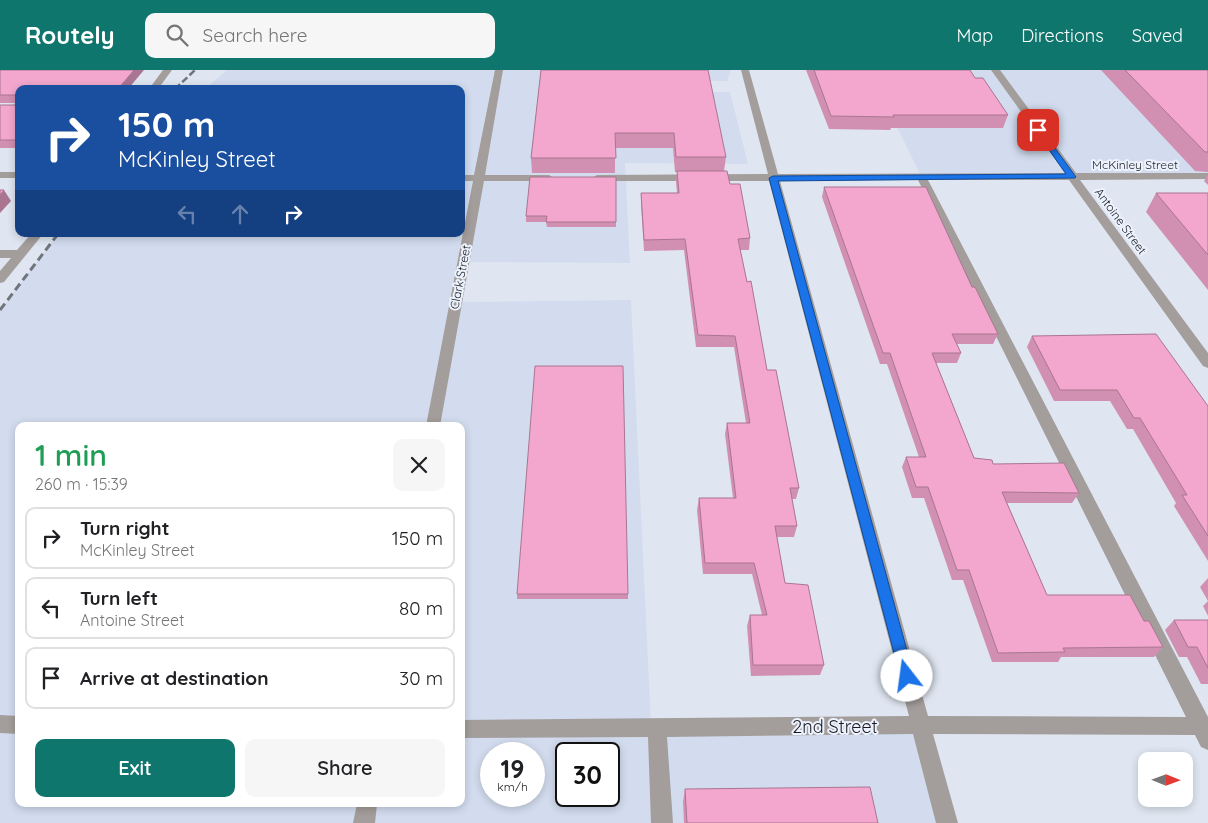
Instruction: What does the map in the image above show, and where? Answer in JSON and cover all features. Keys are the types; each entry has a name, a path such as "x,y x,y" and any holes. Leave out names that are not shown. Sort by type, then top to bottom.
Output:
{"street":[{"path":"157,85 168,70"},
{"name":"Clark Street","path":"434,422 499,70"},
{"path":"745,70 947,823"},
{"name":"Antoine Street","path":"995,70 1208,363"},
{"path":"0,175 15,175"},
{"name":"McKinley Street","path":"588,178 1208,176"},
{"path":"465,178 560,178"},
{"path":"922,178 1206,731"},
{"path":"0,279 34,237"},
{"path":"0,254 20,254"},
{"path":"0,724 15,724"},
{"name":"2nd Street","path":"465,729 920,725 1206,731"},
{"path":"658,727 662,823"},
{"path":"364,823 367,807"}],"shaded area":[{"path":"227,70 731,70 727,81 630,81 630,93 730,92 748,164 625,163 630,263 463,262 455,302 631,300 651,727 920,725 947,823 0,823 0,310 56,237 465,237 465,85 210,85"},
{"path":"869,70 1208,70 1208,176 922,178"}],"building":[{"path":"0,70 134,70 121,85 15,85 15,95 0,95"},
{"path":"541,70 708,70 726,157 676,157 674,133 615,133 616,158 531,158"},
{"path":"814,70 970,70 975,78 983,78 1008,115 831,116"},
{"path":"1125,70 1208,70 1208,152 1205,152"},
{"path":"0,105 15,105 15,140 0,140"},
{"path":"677,171 727,171 730,184 740,184 750,238 738,239 747,282 751,281 767,370 776,370 799,488 790,488 797,526 775,526 785,583 808,585 824,665 753,665 750,615 767,615 754,563 705,563 699,498 736,498 727,423 750,423 735,336 698,335 685,239 644,240 641,193 679,193"},
{"path":"530,177 616,177 616,222 546,222 547,216 526,216"},
{"path":"824,187 926,187 972,287 975,287 998,334 952,334 961,353 932,353 974,458 992,460 993,464 1064,463 1079,493 1002,492 1047,595 1130,595 1144,621 1149,621 1163,647 1063,648 1065,652 998,653 969,570 957,570 928,487 916,487 906,457 926,457 890,353 883,353"},
{"path":"1156,193 1208,193 1208,255"},
{"path":"1156,334 1208,406 1208,536 1182,495 1187,495 1140,418 1134,418 1117,390 1060,390 1032,336"},
{"path":"535,366 623,366 628,594 517,594"},
{"path":"1174,620 1208,620 1208,668 1197,647 1188,647"},
{"path":"870,787 878,823 687,823 685,789"}],"railway":[{"path":"179,85 195,70"},
{"path":"0,310 56,237"}],"route":[{"path":"907,676 773,178 1072,177 1038,130"}]}
